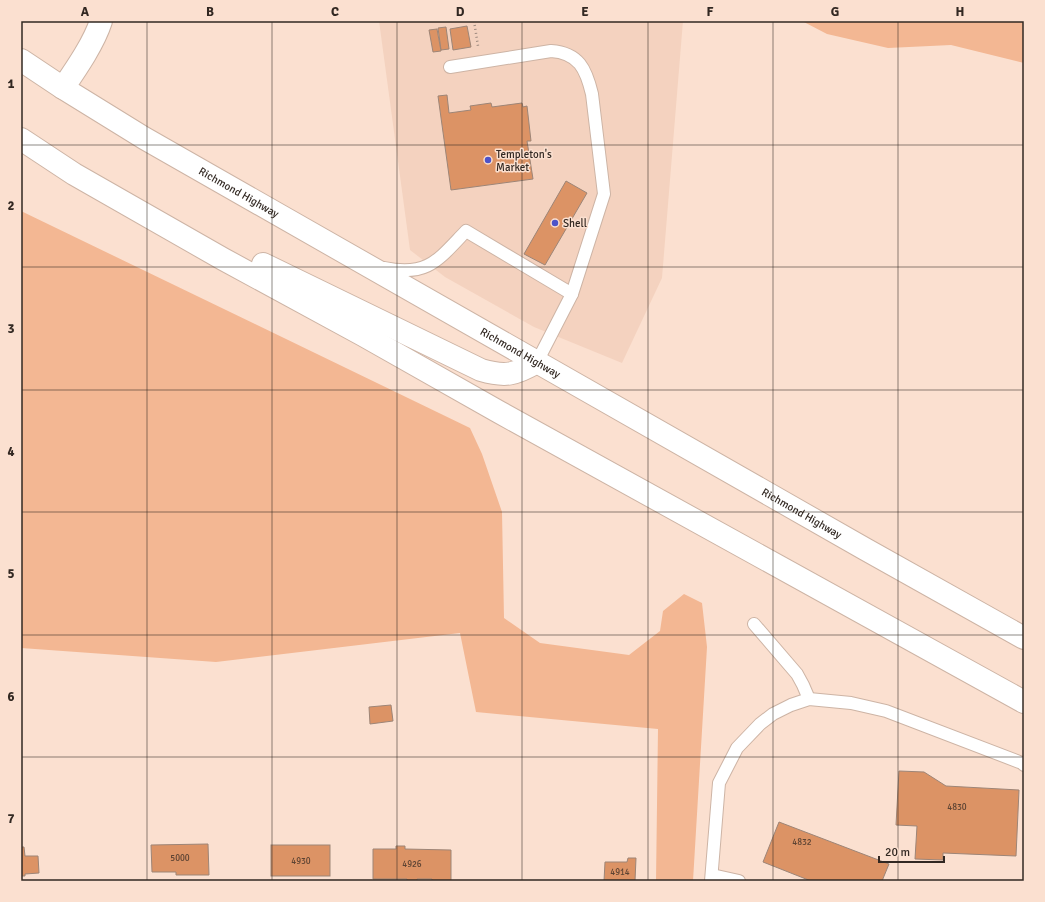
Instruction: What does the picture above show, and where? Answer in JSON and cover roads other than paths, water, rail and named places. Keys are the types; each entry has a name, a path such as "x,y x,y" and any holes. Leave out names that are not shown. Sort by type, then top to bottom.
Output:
{"main road":[{"path":"63,88 99,29 101,21"},
{"name":"Richmond Highway","path":"21,60 144,138 879,557 1021,636"},
{"path":"21,139 74,174 137,211 1024,702"},
{"path":"137,211 210,237 286,276 481,370 510,374 526,368 536,362"}],"lane":[{"path":"450,67 551,51 559,52 572,57 584,69 592,94 604,194 572,294 536,362"},
{"path":"365,264 404,271 423,268 439,258 466,231 572,294"},
{"path":"754,624 797,674 808,699"},
{"path":"739,881 711,878 719,783 737,748 760,724 773,714 791,705 808,699 851,703 886,711 1024,765"}],"place":[{"name":"Templeton's Market","path":"488,160"},
{"name":"Shell","path":"555,223"}]}
